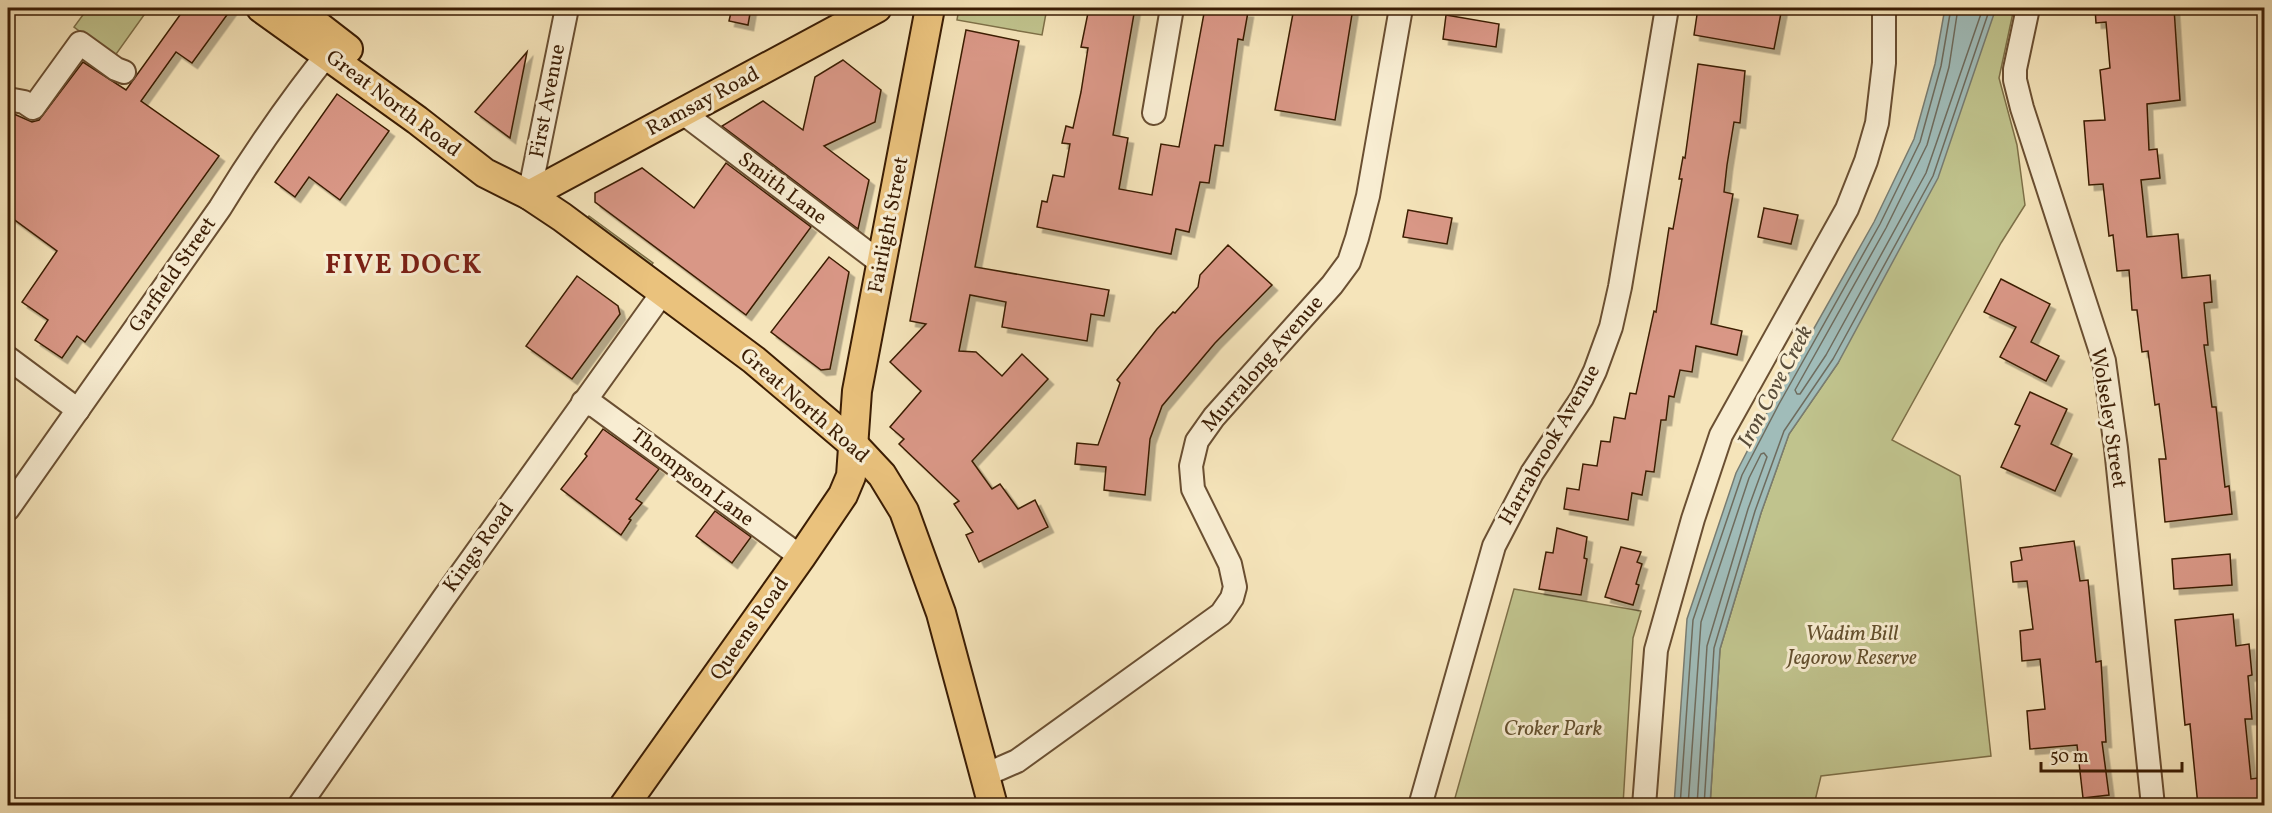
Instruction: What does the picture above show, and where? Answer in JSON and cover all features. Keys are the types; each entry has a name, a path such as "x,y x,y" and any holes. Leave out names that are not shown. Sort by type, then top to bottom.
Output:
{"main road":[{"name":"Great North Road","path":"261,8 303,40 333,47"},
{"name":"Great North Road","path":"295,8 333,47 387,80 495,159 529,195 754,360 853,444 882,475 904,511 941,613 992,805"},
{"name":"Ramsay Road","path":"529,195 877,8"},
{"name":"Fairlight Street","path":"853,444 857,391 930,8"},
{"name":"Queens Road","path":"624,806 843,495 851,476 853,444"}],"street":[{"name":"First Avenue","path":"529,195 567,8"},
{"path":"1154,112 1172,8"},
{"name":"Murralong Avenue","path":"985,775 1027,754 1221,614 1232,598 1234,587 1230,564 1193,489 1191,466 1197,441 1214,417 1332,285 1349,262 1368,196 1401,8"},
{"name":"Harrabrook Avenue","path":"1420,806 1494,546 1532,473 1582,398 1595,371 1611,327 1620,287 1667,8"},
{"path":"1644,806 1656,650 1693,519 1721,435 1847,209 1866,161 1876,123 1882,83 1884,8"},
{"name":"Wolseley Street","path":"2028,8 2015,69 2015,80 2104,361 2116,448 2153,806"},
{"path":"8,99 24,102 33,108 80,43 116,69 124,72"},
{"name":"Garfield Street","path":"8,509 220,208 244,169 333,47"},
{"name":"Smith Lane","path":"683,113 881,263"},
{"name":"Kings Road","path":"299,806 663,292"},
{"path":"8,358 78,410"},
{"name":"Thompson Lane","path":"583,402 595,406 801,557"}],"green space":[{"path":"88,8 149,8 114,57 74,27"},
{"path":"959,8 1047,8 1042,35 957,20"},
{"name":"Wadim Bill Jegorow Reserve","path":"1996,8 2014,8 1999,78 2017,145 2025,205 2001,243 1892,440 1960,476 1991,756 1821,776 1814,805 1710,806 1720,649 1761,513 1789,434 1838,363"},
{"path":"589,216 653,263 650,267 586,220"},
{"name":"Croker Park","path":"1514,589 1641,611 1633,638 1623,805 1453,805"}],"water":[{"name":"Iron Cove Creek","path":"1945,8 1996,8 1938,178 1838,363 1789,434 1761,513 1720,649 1710,805 1674,805 1687,619 1736,473 1773,401 1874,222 1914,139 1935,64"}],"building":[{"path":"185,8 232,8 192,63 176,52 141,101 219,156 85,342 77,336 62,358 35,340 48,320 22,302 57,251 8,215 8,123 14,114 32,122 39,120 83,62 126,90"},
{"path":"732,8 751,8 748,25 729,21"},
{"path":"1089,8 1135,8 1113,135 1128,138 1119,189 1152,195 1161,144 1179,147 1205,8 1248,12 1243,40 1238,39 1223,146 1215,145 1209,183 1200,182 1189,232 1176,229 1171,254 1037,227 1042,201 1047,202 1053,175 1064,177 1070,144 1062,143 1066,126 1073,128 1081,92 1088,48 1081,47"},
{"path":"1294,8 1353,8 1335,120 1275,110"},
{"path":"1698,8 1782,8 1774,49 1694,35"},
{"path":"2095,8 2174,8 2180,100 2147,104 2149,150 2157,149 2160,178 2141,180 2147,237 2178,234 2182,278 2210,275 2212,302 2204,303 2208,345 2204,345 2212,407 2216,407 2225,487 2229,486 2232,514 2165,522 2159,459 2166,459 2159,404 2155,405 2148,351 2142,352 2137,310 2132,310 2129,270 2117,271 2113,235 2109,236 2103,184 2089,185 2084,121 2105,120 2100,70 2110,68 2106,22 2096,23"},
{"path":"1446,15 1499,24 1496,47 1443,39"},
{"path":"966,30 1019,41 975,267 1109,290 1104,316 1091,314 1087,341 1002,327 1006,302 970,295 959,351 976,352 1002,376 1022,354 1048,379 972,461 992,489 1000,484 1018,509 1035,500 1048,527 979,562 966,535 973,532 954,504 959,501 899,444 904,439 890,427 921,391 890,362 926,324 910,321"},
{"path":"527,52 510,138 475,112"},
{"path":"843,60 881,90 875,122 824,146 869,180 858,229 722,126 763,101 803,130 815,77"},
{"path":"1698,64 1745,71 1740,123 1734,122 1727,165 1724,192 1733,194 1711,324 1742,331 1737,355 1696,346 1692,372 1680,370 1674,397 1669,396 1666,420 1661,420 1654,472 1646,471 1642,495 1632,493 1628,520 1564,509 1567,488 1579,490 1583,464 1597,466 1601,441 1610,442 1614,417 1625,419 1630,393 1636,394 1654,311 1656,312 1669,228 1673,229"},
{"path":"337,94 389,131 340,200 309,177 295,197 275,182"},
{"path":"726,163 811,227 746,315 595,202 595,193 642,168 694,208"},
{"path":"1764,208 1798,215 1791,244 1758,237"},
{"path":"1408,210 1452,218 1447,244 1403,237"},
{"path":"1228,245 1272,285 1215,343 1162,406 1150,439 1145,495 1104,490 1106,467 1075,464 1077,443 1098,445 1120,383 1117,380 1157,329 1198,287 1200,275"},
{"path":"829,257 849,272 830,369 821,370 771,332"},
{"path":"577,276 618,306 620,314 572,379 526,346"},
{"path":"2001,279 2050,304 2031,342 2059,356 2046,381 2000,357 2016,327 1984,312"},
{"path":"2030,392 2067,409 2051,444 2072,454 2055,491 2001,467 2020,426 2015,424"},
{"path":"603,429 659,469 636,499 642,503 629,519 631,520 621,535 561,489 587,456 585,454"},
{"path":"715,511 751,537 732,563 696,536"},
{"path":"1557,528 1587,537 1584,558 1587,559 1581,595 1539,589 1546,552 1553,553"},
{"path":"2074,541 2080,581 2088,580 2096,662 2101,661 2106,742 2102,742 2109,795 2083,798 2077,745 2030,749 2027,711 2045,709 2040,659 2022,661 2020,631 2033,629 2027,581 2013,582 2011,562 2022,560 2020,548"},
{"path":"1621,547 1641,552 1637,562 1642,564 1636,584 1639,585 1633,605 1605,597"},
{"path":"2230,554 2232,585 2174,589 2172,559"},
{"path":"2233,614 2236,646 2249,644 2252,675 2248,676 2252,719 2245,719 2251,779 2258,778 2260,804 2198,806 2190,724 2185,725 2175,620"}],"district":[{"name":"FIVE DOCK","path":"404,266"}]}
